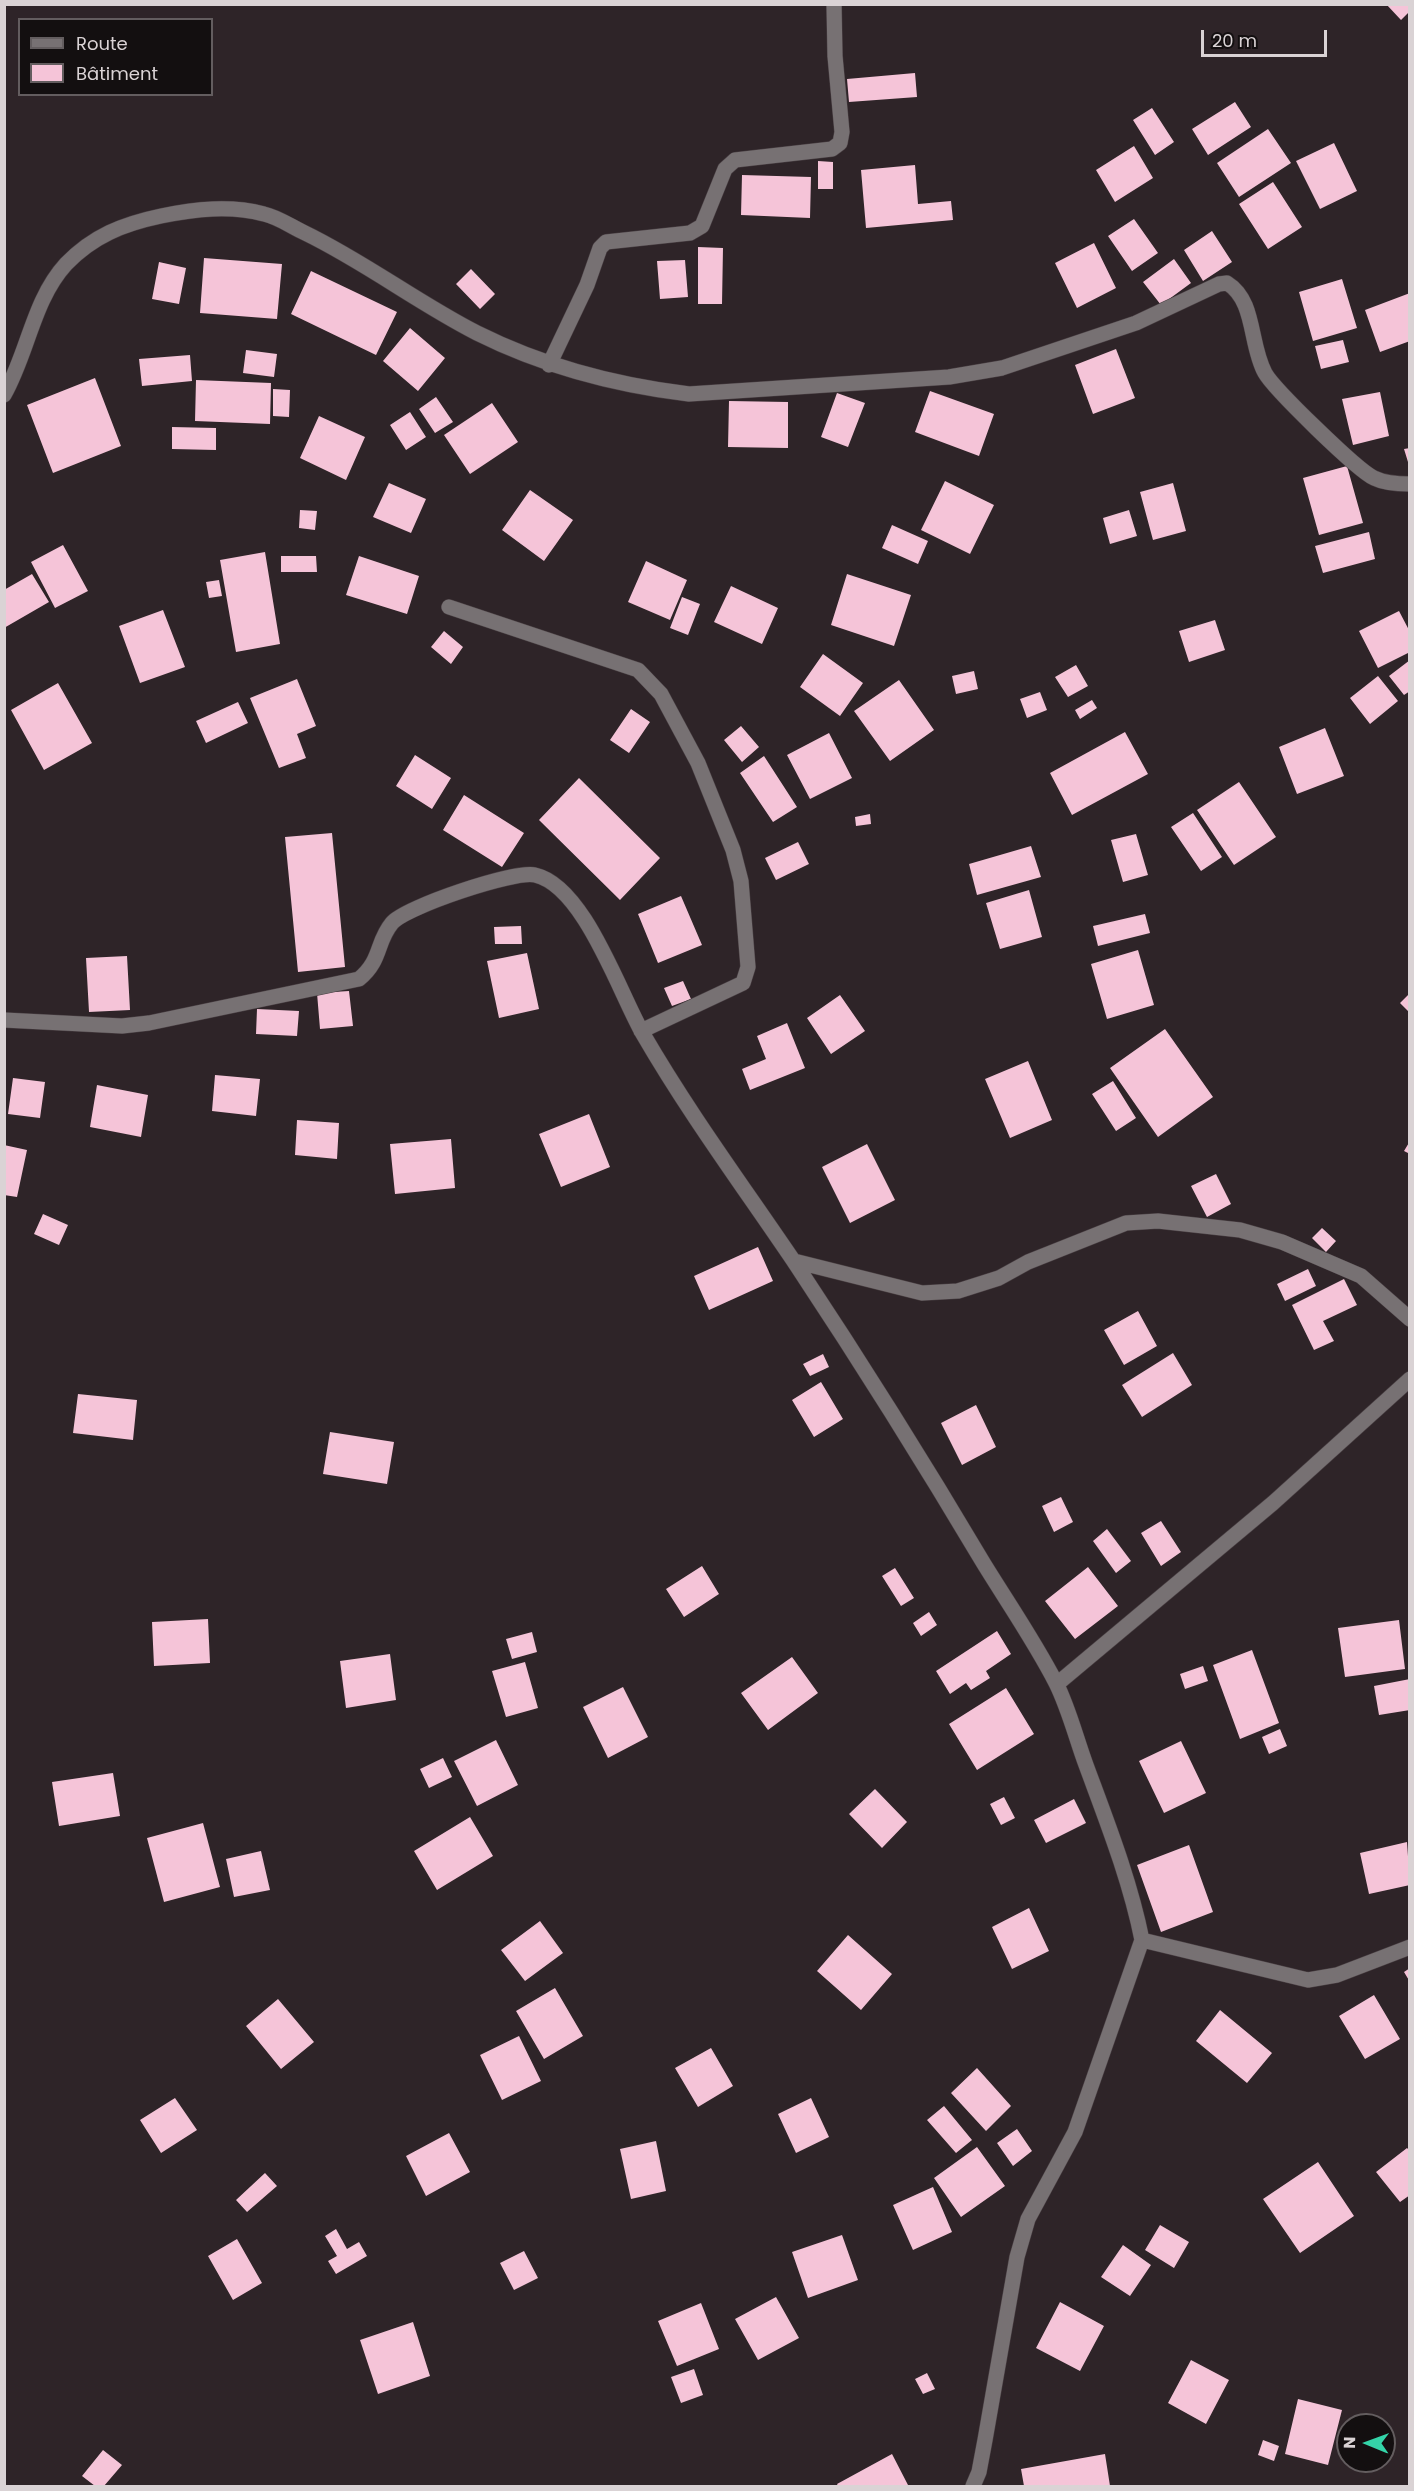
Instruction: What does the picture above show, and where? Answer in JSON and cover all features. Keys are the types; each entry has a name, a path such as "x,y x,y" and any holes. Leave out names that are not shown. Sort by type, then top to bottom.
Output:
{"street":[{"path":"549,365 587,285 600,249 606,242 690,232 702,226 725,169 735,160 832,149 840,143 842,132 835,56 834,9"},
{"path":"4,394 14,378 48,289 64,266 88,243 118,227 185,211 216,208 265,214 324,242 477,332 549,365 651,389 689,394 949,377 1002,368 1136,323 1227,282 1244,298 1258,354 1266,374 1337,447 1373,477 1410,484"},
{"path":"449,607 638,670 661,694 698,763 733,850 741,880 748,968 743,983 641,1031"},
{"path":"4,1020 52,1024 131,1025 359,979 373,968 391,924 409,910 515,874 534,874 561,888 579,911 641,1031 697,1124 794,1261 883,1395 1057,1684 1113,1838 1142,1940 1075,2132 1028,2219 1022,2238 979,2472 973,2487"},
{"path":"794,1261 922,1293 958,1291 999,1278 1028,1262 1126,1223 1158,1221 1240,1230 1282,1242 1361,1276 1410,1319"},
{"path":"1057,1684 1274,1503 1410,1379"},
{"path":"1142,1940 1308,1980 1337,1975 1410,1947"}],"building":[{"path":"1386,4 1410,4 1410,11 1401,20"},
{"path":"915,73 917,97 849,102 847,79"},
{"path":"1235,102 1251,127 1208,155 1192,129"},
{"path":"1152,108 1174,142 1155,155 1133,120"},
{"path":"1268,129 1291,163 1239,197 1217,163"},
{"path":"1334,143 1357,191 1320,209 1296,161"},
{"path":"1134,146 1153,178 1115,202 1096,170"},
{"path":"818,161 833,162 833,189 818,189"},
{"path":"915,165 918,204 951,201 953,220 866,228 861,170"},
{"path":"742,175 811,177 810,218 741,215"},
{"path":"1273,182 1302,227 1268,249 1239,204"},
{"path":"1134,219 1158,253 1132,271 1108,236"},
{"path":"1212,231 1232,262 1203,281 1184,250"},
{"path":"1094,243 1116,288 1077,308 1055,263"},
{"path":"698,247 723,248 722,304 698,304"},
{"path":"204,258 282,264 277,319 200,313"},
{"path":"1174,259 1191,283 1161,305 1143,282"},
{"path":"685,260 688,297 660,299 657,261"},
{"path":"159,262 186,268 179,304 152,299"},
{"path":"471,269 495,294 480,309 456,284"},
{"path":"311,271 397,312 376,355 291,314"},
{"path":"1342,279 1357,328 1313,341 1299,292"},
{"path":"1410,293 1410,341 1380,352 1365,310"},
{"path":"410,328 445,358 418,391 383,361"},
{"path":"1343,340 1349,362 1321,369 1315,346"},
{"path":"1116,349 1135,398 1093,414 1075,365"},
{"path":"246,350 277,354 274,377 243,373"},
{"path":"190,355 192,381 142,386 139,359"},
{"path":"95,378 121,446 53,473 27,405"},
{"path":"196,380 271,383 270,424 195,421"},
{"path":"273,389 290,390 289,417 273,416"},
{"path":"930,391 994,414 979,456 915,432"},
{"path":"1380,392 1389,436 1353,445 1342,399"},
{"path":"837,393 865,403 848,447 821,437"},
{"path":"436,397 453,422 435,433 419,409"},
{"path":"729,401 788,402 788,448 728,447"},
{"path":"492,403 518,442 470,474 444,435"},
{"path":"410,412 426,437 406,450 390,425"},
{"path":"319,416 365,437 346,480 300,458"},
{"path":"172,427 216,428 216,450 172,449"},
{"path":"1410,448 1410,461 1408,462 1404,449"},
{"path":"1347,466 1363,523 1319,535 1303,478"},
{"path":"945,481 994,505 970,554 921,530"},
{"path":"389,483 426,499 411,533 373,517"},
{"path":"1173,483 1186,531 1153,540 1140,492"},
{"path":"530,490 573,520 544,561 502,530"},
{"path":"300,510 317,511 315,530 299,528"},
{"path":"1129,510 1137,536 1110,544 1103,518"},
{"path":"892,525 928,541 918,564 882,548"},
{"path":"1369,532 1375,559 1323,573 1315,546"},
{"path":"63,545 88,591 55,608 31,562"},
{"path":"265,552 280,644 236,652 220,560"},
{"path":"281,556 316,556 317,572 281,572"},
{"path":"359,556 419,576 407,614 346,595"},
{"path":"646,561 687,580 670,620 628,602"},
{"path":"32,574 49,602 4,628 4,590"},
{"path":"847,574 911,595 894,646 831,625"},
{"path":"219,580 222,596 209,598 206,582"},
{"path":"731,586 778,608 762,644 714,622"},
{"path":"682,597 700,604 688,635 670,628"},
{"path":"163,610 185,667 140,683 119,626"},
{"path":"1399,611 1410,632 1410,652 1378,668 1359,631"},
{"path":"1215,620 1225,650 1189,662 1179,631"},
{"path":"444,631 463,647 451,664 431,647"},
{"path":"823,654 863,683 840,716 800,687"},
{"path":"1410,660 1410,691 1404,695 1389,676"},
{"path":"1076,665 1088,686 1068,697 1055,677"},
{"path":"974,671 978,689 956,694 952,676"},
{"path":"1378,676 1398,701 1370,724 1350,698"},
{"path":"297,679 316,726 297,734 306,758 279,768 250,698"},
{"path":"899,680 934,730 890,761 854,711"},
{"path":"58,683 92,743 44,770 11,710"},
{"path":"1040,692 1047,710 1027,718 1020,699"},
{"path":"1092,700 1097,708 1080,719 1075,710"},
{"path":"238,702 248,723 206,743 196,721"},
{"path":"631,709 650,722 629,753 610,740"},
{"path":"741,726 759,747 742,762 724,740"},
{"path":"1325,728 1344,776 1297,794 1279,747"},
{"path":"1125,732 1148,774 1072,815 1050,773"},
{"path":"829,733 852,778 810,799 787,755"},
{"path":"415,755 451,778 432,809 396,786"},
{"path":"764,756 797,807 773,822 740,773"},
{"path":"579,778 660,858 620,900 539,820"},
{"path":"1239,782 1276,837 1234,865 1197,810"},
{"path":"464,795 524,833 502,867 443,830"},
{"path":"1193,813 1222,857 1201,871 1171,827"},
{"path":"870,814 871,824 856,826 855,817"},
{"path":"332,833 345,967 298,972 285,837"},
{"path":"1136,834 1148,875 1123,882 1111,840"},
{"path":"798,842 809,864 776,880 765,858"},
{"path":"1031,846 1041,877 977,895 969,864"},
{"path":"1029,890 1042,937 1000,949 986,903"},
{"path":"681,896 702,945 658,963 638,914"},
{"path":"1145,914 1150,933 1098,946 1093,926"},
{"path":"521,926 522,944 495,944 494,927"},
{"path":"1138,950 1154,1005 1107,1019 1091,964"},
{"path":"527,953 539,1009 499,1018 487,961"},
{"path":"127,956 130,1010 89,1012 86,958"},
{"path":"683,981 691,999 672,1006 664,988"},
{"path":"349,991 353,1026 320,1029 317,993"},
{"path":"1410,993 1410,1013 1400,1003"},
{"path":"840,995 865,1031 831,1054 807,1018"},
{"path":"257,1009 299,1011 297,1036 256,1034"},
{"path":"787,1023 805,1068 750,1090 742,1069 766,1059 757,1036"},
{"path":"1165,1029 1213,1097 1158,1137 1110,1068"},
{"path":"1028,1061 1052,1120 1010,1138 985,1079"},
{"path":"215,1075 260,1079 256,1116 212,1111"},
{"path":"13,1078 45,1082 40,1118 8,1114"},
{"path":"1113,1081 1136,1118 1116,1131 1092,1094"},
{"path":"97,1085 148,1095 141,1137 90,1127"},
{"path":"589,1114 610,1167 561,1187 539,1134"},
{"path":"297,1120 339,1123 337,1159 295,1155"},
{"path":"451,1139 455,1188 395,1194 390,1144"},
{"path":"1410,1141 1410,1154 1404,1151"},
{"path":"867,1144 895,1200 850,1223 822,1167"},
{"path":"4,1145 27,1150 17,1197 4,1195"},
{"path":"1216,1174 1231,1204 1207,1217 1191,1186"},
{"path":"43,1214 68,1225 59,1245 34,1234"},
{"path":"1322,1228 1336,1241 1326,1252 1312,1238"},
{"path":"758,1247 773,1281 709,1310 694,1276"},
{"path":"1308,1269 1316,1286 1285,1301 1277,1284"},
{"path":"1344,1279 1357,1305 1323,1321 1334,1341 1314,1350 1292,1305"},
{"path":"1138,1311 1157,1346 1124,1365 1104,1330"},
{"path":"1173,1353 1192,1385 1142,1417 1122,1385"},
{"path":"823,1354 829,1367 810,1376 803,1364"},
{"path":"821,1382 843,1419 814,1437 792,1400"},
{"path":"78,1394 137,1400 133,1440 73,1433"},
{"path":"976,1405 996,1447 962,1465 941,1423"},
{"path":"330,1432 394,1442 387,1484 323,1474"},
{"path":"1061,1497 1073,1522 1054,1532 1042,1506"},
{"path":"1161,1521 1181,1552 1161,1566 1141,1533"},
{"path":"1107,1529 1131,1561 1116,1573 1093,1541"},
{"path":"702,1566 719,1594 684,1617 666,1589"},
{"path":"1088,1567 1118,1606 1075,1639 1045,1601"},
{"path":"895,1568 914,1598 901,1606 882,1576"},
{"path":"929,1612 937,1625 921,1636 913,1623"},
{"path":"208,1619 210,1663 154,1666 152,1622"},
{"path":"1399,1620 1405,1669 1345,1677 1338,1628"},
{"path":"997,1631 1011,1654 986,1671 990,1678 971,1690 966,1683 950,1694 936,1671"},
{"path":"532,1632 537,1652 512,1659 506,1639"},
{"path":"1252,1650 1279,1723 1240,1739 1213,1665"},
{"path":"390,1654 396,1700 346,1708 340,1661"},
{"path":"792,1657 818,1693 768,1730 741,1693"},
{"path":"525,1662 538,1708 506,1717 492,1671"},
{"path":"1203,1666 1208,1681 1185,1689 1180,1674"},
{"path":"1410,1679 1410,1710 1379,1715 1374,1686"},
{"path":"623,1687 648,1737 608,1758 583,1707"},
{"path":"1006,1688 1034,1734 977,1770 949,1724"},
{"path":"1280,1729 1287,1746 1269,1754 1262,1737"},
{"path":"496,1740 518,1785 477,1806 454,1761"},
{"path":"1181,1741 1206,1793 1164,1813 1139,1761"},
{"path":"443,1758 452,1777 429,1788 420,1769"},
{"path":"113,1773 120,1816 59,1826 52,1782"},
{"path":"875,1789 907,1822 882,1848 849,1814"},
{"path":"1004,1797 1015,1818 1001,1825 990,1804"},
{"path":"1074,1799 1086,1823 1046,1843 1034,1820"},
{"path":"470,1817 493,1856 437,1890 414,1851"},
{"path":"203,1823 220,1887 164,1902 147,1838"},
{"path":"1407,1842 1410,1885 1369,1894 1360,1853"},
{"path":"1189,1845 1213,1912 1161,1932 1137,1865"},
{"path":"261,1851 270,1890 234,1897 226,1859"},
{"path":"1029,1908 1049,1951 1012,1969 992,1927"},
{"path":"540,1921 563,1953 525,1981 501,1950"},
{"path":"848,1935 892,1974 861,2010 817,1971"},
{"path":"1410,1968 1410,1982 1404,1972"},
{"path":"555,1988 583,2036 544,2059 516,2011"},
{"path":"1374,1995 1400,2039 1365,2059 1339,2016"},
{"path":"278,1999 314,2042 281,2069 246,2026"},
{"path":"1220,2010 1272,2053 1247,2083 1196,2041"},
{"path":"519,2036 541,2081 502,2100 480,2055"},
{"path":"711,2048 733,2086 698,2107 675,2068"},
{"path":"977,2068 1011,2106 986,2131 951,2093"},
{"path":"175,2098 197,2130 161,2153 140,2120"},
{"path":"811,2098 829,2137 796,2153 778,2114"},
{"path":"944,2106 972,2140 956,2153 927,2120"},
{"path":"1017,2129 1032,2151 1013,2166 997,2143"},
{"path":"449,2133 470,2172 426,2196 406,2156"},
{"path":"656,2141 666,2191 631,2199 620,2149"},
{"path":"977,2147 1005,2186 961,2217 934,2178"},
{"path":"1407,2148 1410,2151 1410,2195 1400,2202 1376,2172"},
{"path":"1318,2162 1354,2216 1300,2253 1263,2199"},
{"path":"265,2173 277,2186 247,2212 236,2200"},
{"path":"933,2187 952,2232 913,2250 893,2205"},
{"path":"1160,2225 1189,2242 1174,2268 1145,2250"},
{"path":"336,2229 347,2249 359,2242 367,2256 336,2274 328,2261 337,2256 325,2236"},
{"path":"842,2235 858,2280 808,2298 792,2252"},
{"path":"237,2239 262,2283 233,2300 208,2256"},
{"path":"1123,2245 1151,2265 1130,2296 1101,2277"},
{"path":"524,2251 538,2278 514,2290 500,2263"},
{"path":"776,2297 799,2338 758,2360 735,2319"},
{"path":"1060,2302 1104,2326 1080,2371 1036,2348"},
{"path":"701,2303 719,2349 677,2366 658,2321"},
{"path":"413,2322 430,2376 378,2394 360,2340"},
{"path":"1191,2360 1229,2380 1206,2424 1168,2403"},
{"path":"694,2369 703,2395 681,2403 671,2377"},
{"path":"927,2373 935,2389 923,2394 915,2379"},
{"path":"1298,2399 1342,2410 1341,2413 1336,2413 1336,2434 1328,2465 1285,2454"},
{"path":"1263,2440 1279,2446 1274,2461 1258,2455"},
{"path":"103,2450 122,2465 104,2486 95,2486 82,2476"},
{"path":"892,2454 908,2485 838,2486 837,2484"},
{"path":"1105,2454 1110,2486 1024,2486 1021,2469"}]}
